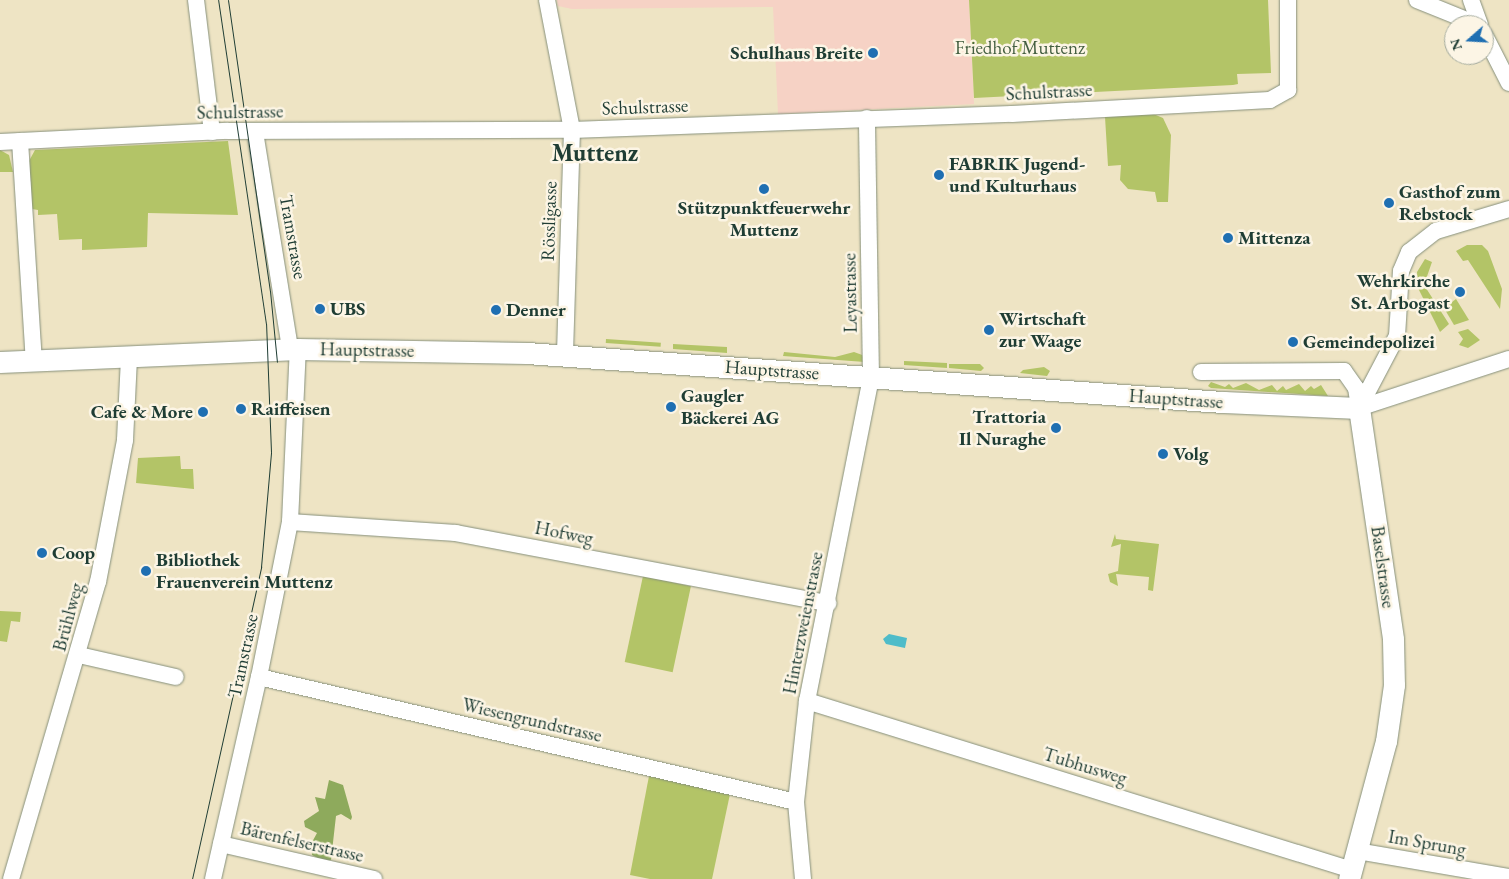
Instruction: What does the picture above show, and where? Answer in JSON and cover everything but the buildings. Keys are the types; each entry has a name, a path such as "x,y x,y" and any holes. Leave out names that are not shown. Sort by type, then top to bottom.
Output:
{"street":[{"path":"196,0 212,132"},
{"name":"Rössligasse","path":"547,0 572,130 565,355"},
{"name":"Schulstrasse","path":"0,142 212,132 572,130 1270,100 1288,90 1288,0"},
{"path":"1417,0 1454,15"},
{"path":"1471,0 1476,15"},
{"path":"1494,54 1509,83"},
{"name":"Leyastrasse","path":"867,118 871,378"},
{"name":"Tramstrasse","path":"213,879 259,677 290,522 294,349 255,132"},
{"path":"20,141 34,361"},
{"path":"1359,408 1397,336 1401,271 1409,252 1436,231 1509,209"},
{"name":"Hauptstrasse","path":"0,362 129,359 294,349 565,355 871,378 1359,408 1356,388 1344,371 1201,372"},
{"name":"Brühlweg","path":"11,879 79,655 98,582 125,440 129,359"},
{"path":"1359,408 1509,359"},
{"name":"Hinterzweienstrasse","path":"803,879 796,802 807,701 871,378"},
{"name":"Baselstrasse","path":"1352,866 1386,741 1394,661 1359,408"},
{"name":"Hofweg","path":"290,522 456,533 828,602"},
{"path":"79,655 176,677"},
{"name":"Wiesengrundstrasse","path":"259,677 796,802"},
{"name":"Tubhusweg","path":"807,701 1352,866"},
{"name":"Bärenfelserstrasse","path":"221,844 374,879"},
{"name":"Im Sprung","path":"1352,866 1509,877"}],"shaded area":[{"name":"Schulhaus Breite","path":"557,0 969,0 974,104 778,114 773,7 572,9 558,6"}],"green space":[{"name":"Friedhof Muttenz","path":"969,0 1268,0 1271,73 1237,74 1238,84 1233,85 974,98"},
{"path":"1151,113 1163,118 1171,135 1168,202 1157,202 1155,192 1128,189 1120,180 1121,165 1108,166 1105,117"},
{"path":"228,141 238,215 148,213 147,247 82,250 82,239 59,240 57,214 38,215 38,210 32,209 29,161 35,150"},
{"path":"0,150 9,155 13,172 0,172"},
{"path":"1467,245 1482,245 1488,251 1502,289 1500,309 1468,260 1463,261 1456,251"},
{"path":"1425,259 1432,262 1424,285 1449,324 1440,332 1418,288 1417,272"},
{"path":"1456,299 1469,320 1454,325 1444,308"},
{"path":"1468,329 1480,340 1468,348 1459,345 1463,339 1458,332"},
{"path":"606,339 661,343 661,347 606,343"},
{"path":"673,344 727,347 727,353 673,349"},
{"path":"784,352 835,357 854,352 865,356 865,362 783,356"},
{"path":"904,361 947,363 947,368 904,365"},
{"path":"949,364 980,364 984,368 981,371 949,368"},
{"path":"1044,367 1050,371 1047,376 1020,373 1023,370"},
{"path":"1211,382 1225,387 1229,384 1233,388 1246,383 1259,390 1272,385 1277,391 1283,386 1286,390 1299,384 1305,391 1311,386 1314,389 1321,385 1328,396 1211,388 1208,386"},
{"path":"180,456 181,469 193,469 194,489 136,483 138,458"},
{"path":"1115,534 1116,539 1159,544 1153,591 1148,590 1149,577 1116,574 1118,586 1110,582 1108,574 1118,571 1121,544 1111,547"},
{"path":"643,576 691,586 673,672 625,662"},
{"path":"0,611 21,612 20,622 11,621 7,642 0,641"},
{"path":"649,776 730,794 712,879 650,879 630,875"},
{"path":"329,780 343,785 352,817 351,820 341,814 336,816 331,860 325,862 312,855 311,844 317,833 305,827 304,821 319,811 315,797 325,799"}],"water":[{"path":"889,634 907,638 905,648 886,644 883,639"}],"tram line":[{"path":"192,879 261,567 271,452 266,324 218,0"},
{"path":"228,0 270,291 277,362"}],"place":[{"name":"Schulhaus Breite","path":"873,53"},
{"name":"FABRIK Jugend- und Kulturhaus","path":"939,175"},
{"name":"Stützpunktfeuerwehr Muttenz","path":"764,189"},
{"name":"Gasthof zum Rebstock","path":"1389,203"},
{"name":"Mittenza","path":"1228,238"},
{"name":"Wehrkirche St. Arbogast","path":"1460,292"},
{"name":"UBS","path":"320,309"},
{"name":"Denner","path":"496,310"},
{"name":"Wirtschaft zur Waage","path":"989,330"},
{"name":"Gemeindepolizei","path":"1293,342"},
{"name":"Gaugler Bäckerei AG","path":"671,407"},
{"name":"Raiffeisen","path":"241,409"},
{"name":"Cafe & More","path":"203,412"},
{"name":"Trattoria Il Nuraghe","path":"1056,428"},
{"name":"Volg","path":"1163,454"},
{"name":"Coop","path":"42,553"},
{"name":"Bibliothek Frauenverein Muttenz","path":"146,571"}],"district":[{"name":"Muttenz","path":"595,153"}]}
